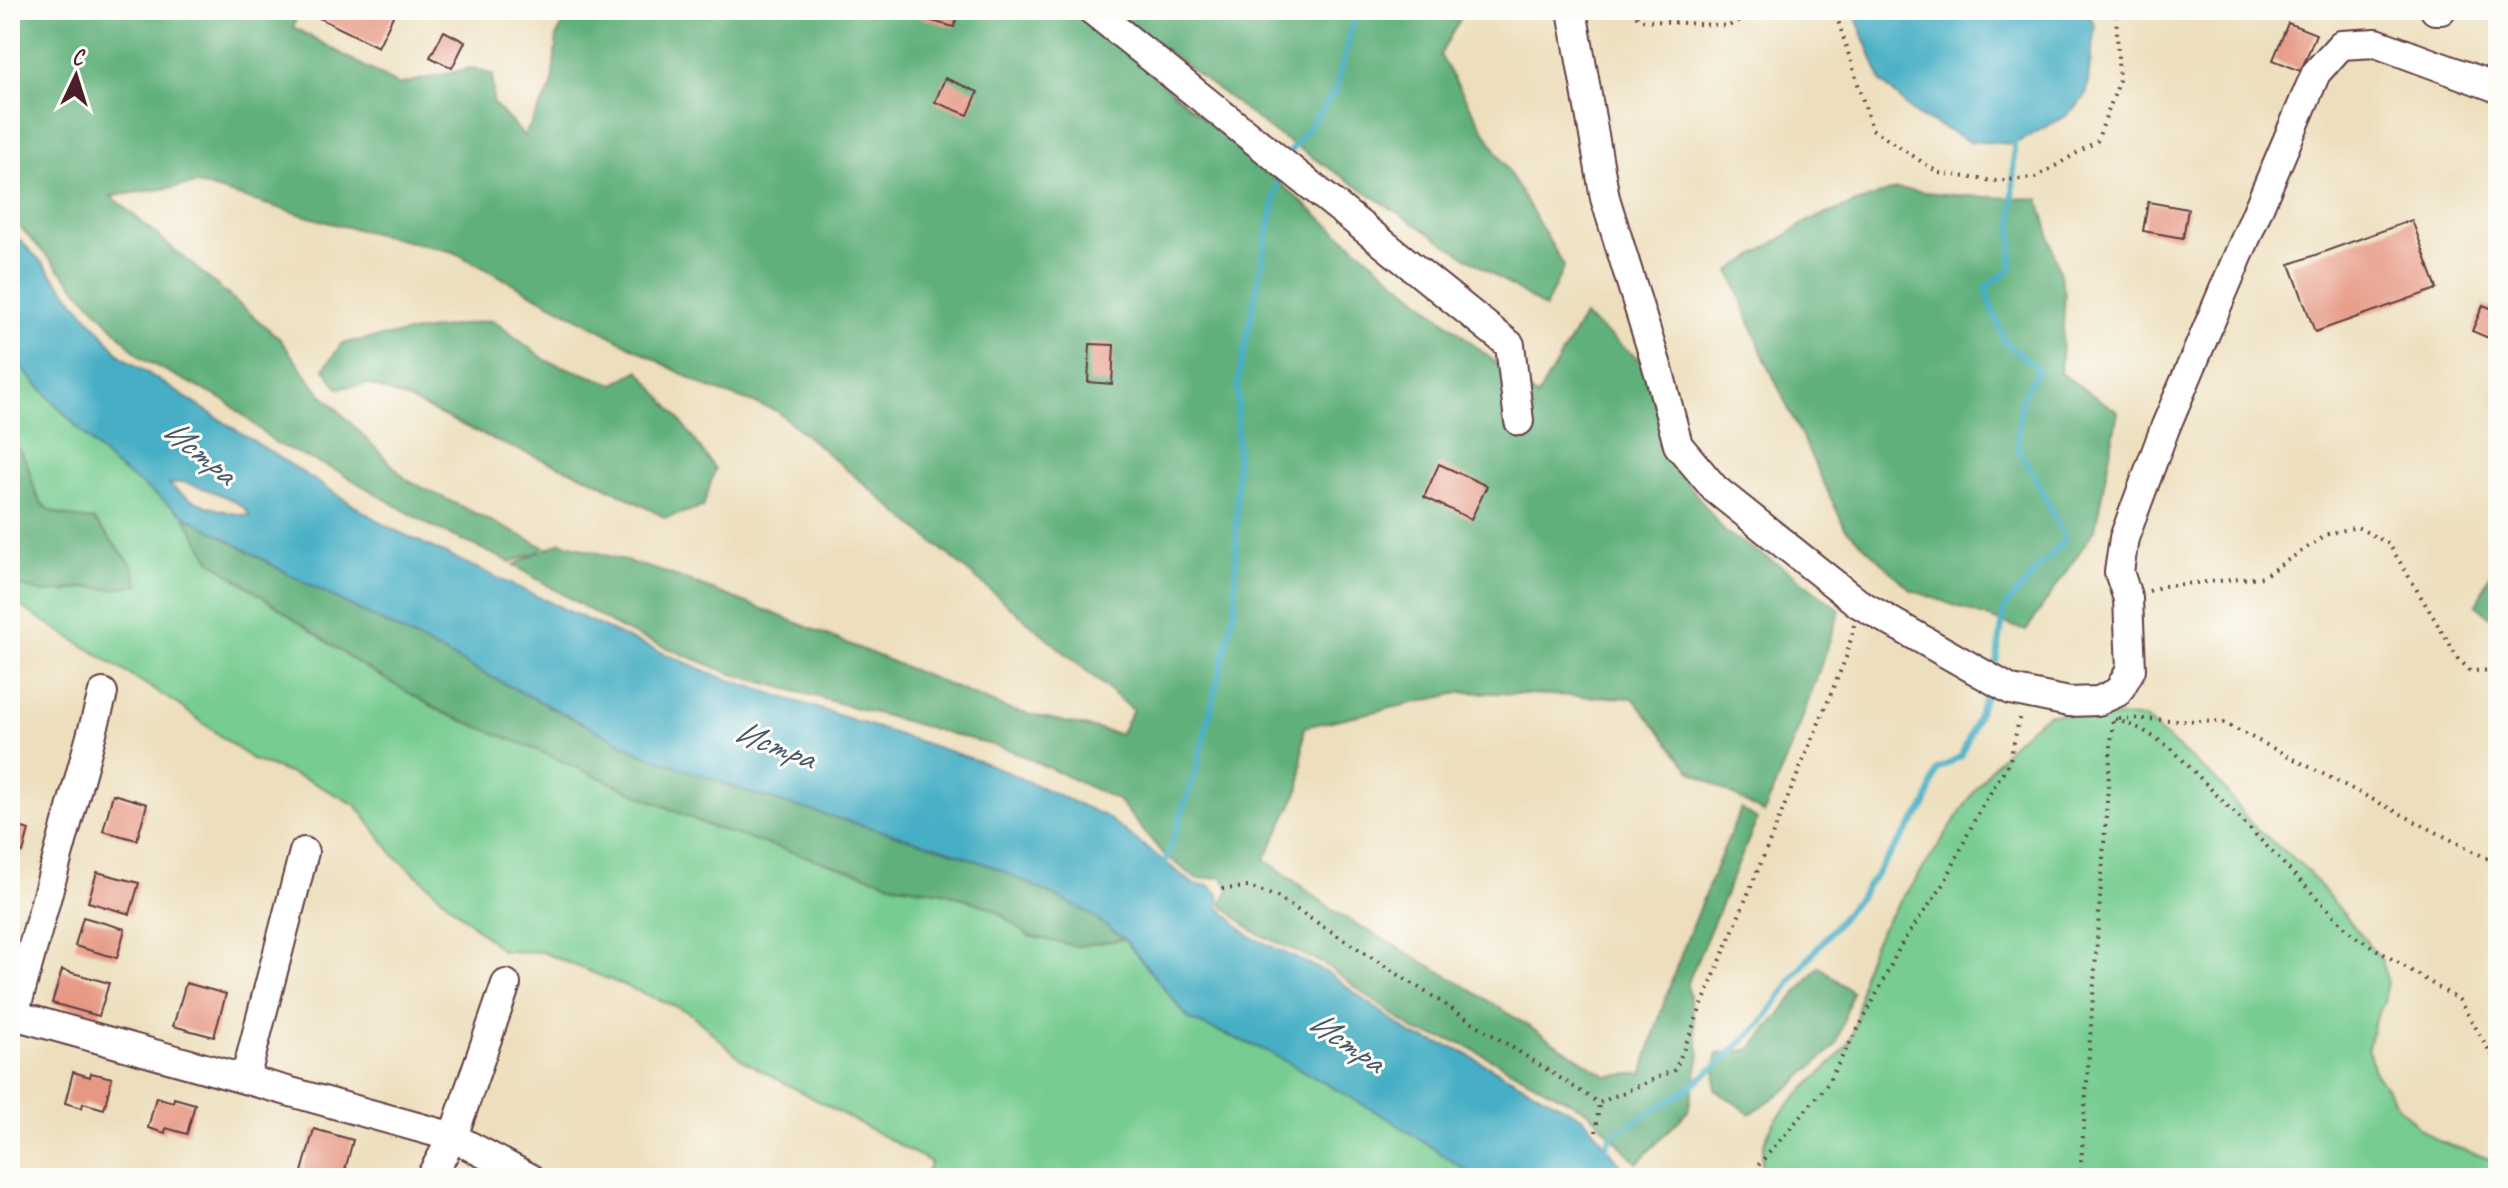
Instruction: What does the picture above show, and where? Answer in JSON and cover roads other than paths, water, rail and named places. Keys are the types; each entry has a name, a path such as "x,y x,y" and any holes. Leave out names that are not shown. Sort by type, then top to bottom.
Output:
{"street":[{"path":"1092,10 1510,345 1519,421"},
{"path":"1572,10 1605,198 1678,445 1715,489 1858,603 2011,690 2106,709 2131,669 2128,599 2119,572 2124,538 2165,428 2316,73 2341,45 2376,43 2498,88"},
{"path":"103,693 12,1014 453,1137 530,1178"},
{"path":"245,1079 304,852"},
{"path":"430,1178 453,1137 506,984"}],"water":[{"path":"1853,10 2086,10 2095,26 2086,96 2066,116 2014,144 1969,141 1915,114 1882,82"},
{"name":"Истра","path":"10,230 121,356 386,526 620,635 718,676 991,765 1105,816 1195,885 1209,885 1220,896 1218,906 1249,936 1328,973 1414,1036 1457,1049 1584,1118 1631,1178 1478,1178 1389,1119 1267,1051 1190,1020 1124,939 1084,910 996,868 945,849 753,794 643,754 296,578 184,515 111,463 10,356","holes":["183,482 230,499 250,516 207,506 186,497 169,484"]}],"waterway":[{"path":"1287,156 1336,90 1356,10"},
{"path":"1996,663 2005,607 2065,539 2017,447 2021,401 2038,369 2004,341 1985,288 2012,268 2014,144 2017,136"},
{"path":"1163,868 1195,774 1235,609 1238,381 1280,173"},
{"path":"1603,1153 1611,1136 1680,1094 1718,1065 1763,1022 1795,975 1864,891 1926,805 1937,770 1961,756 1986,695"}]}
